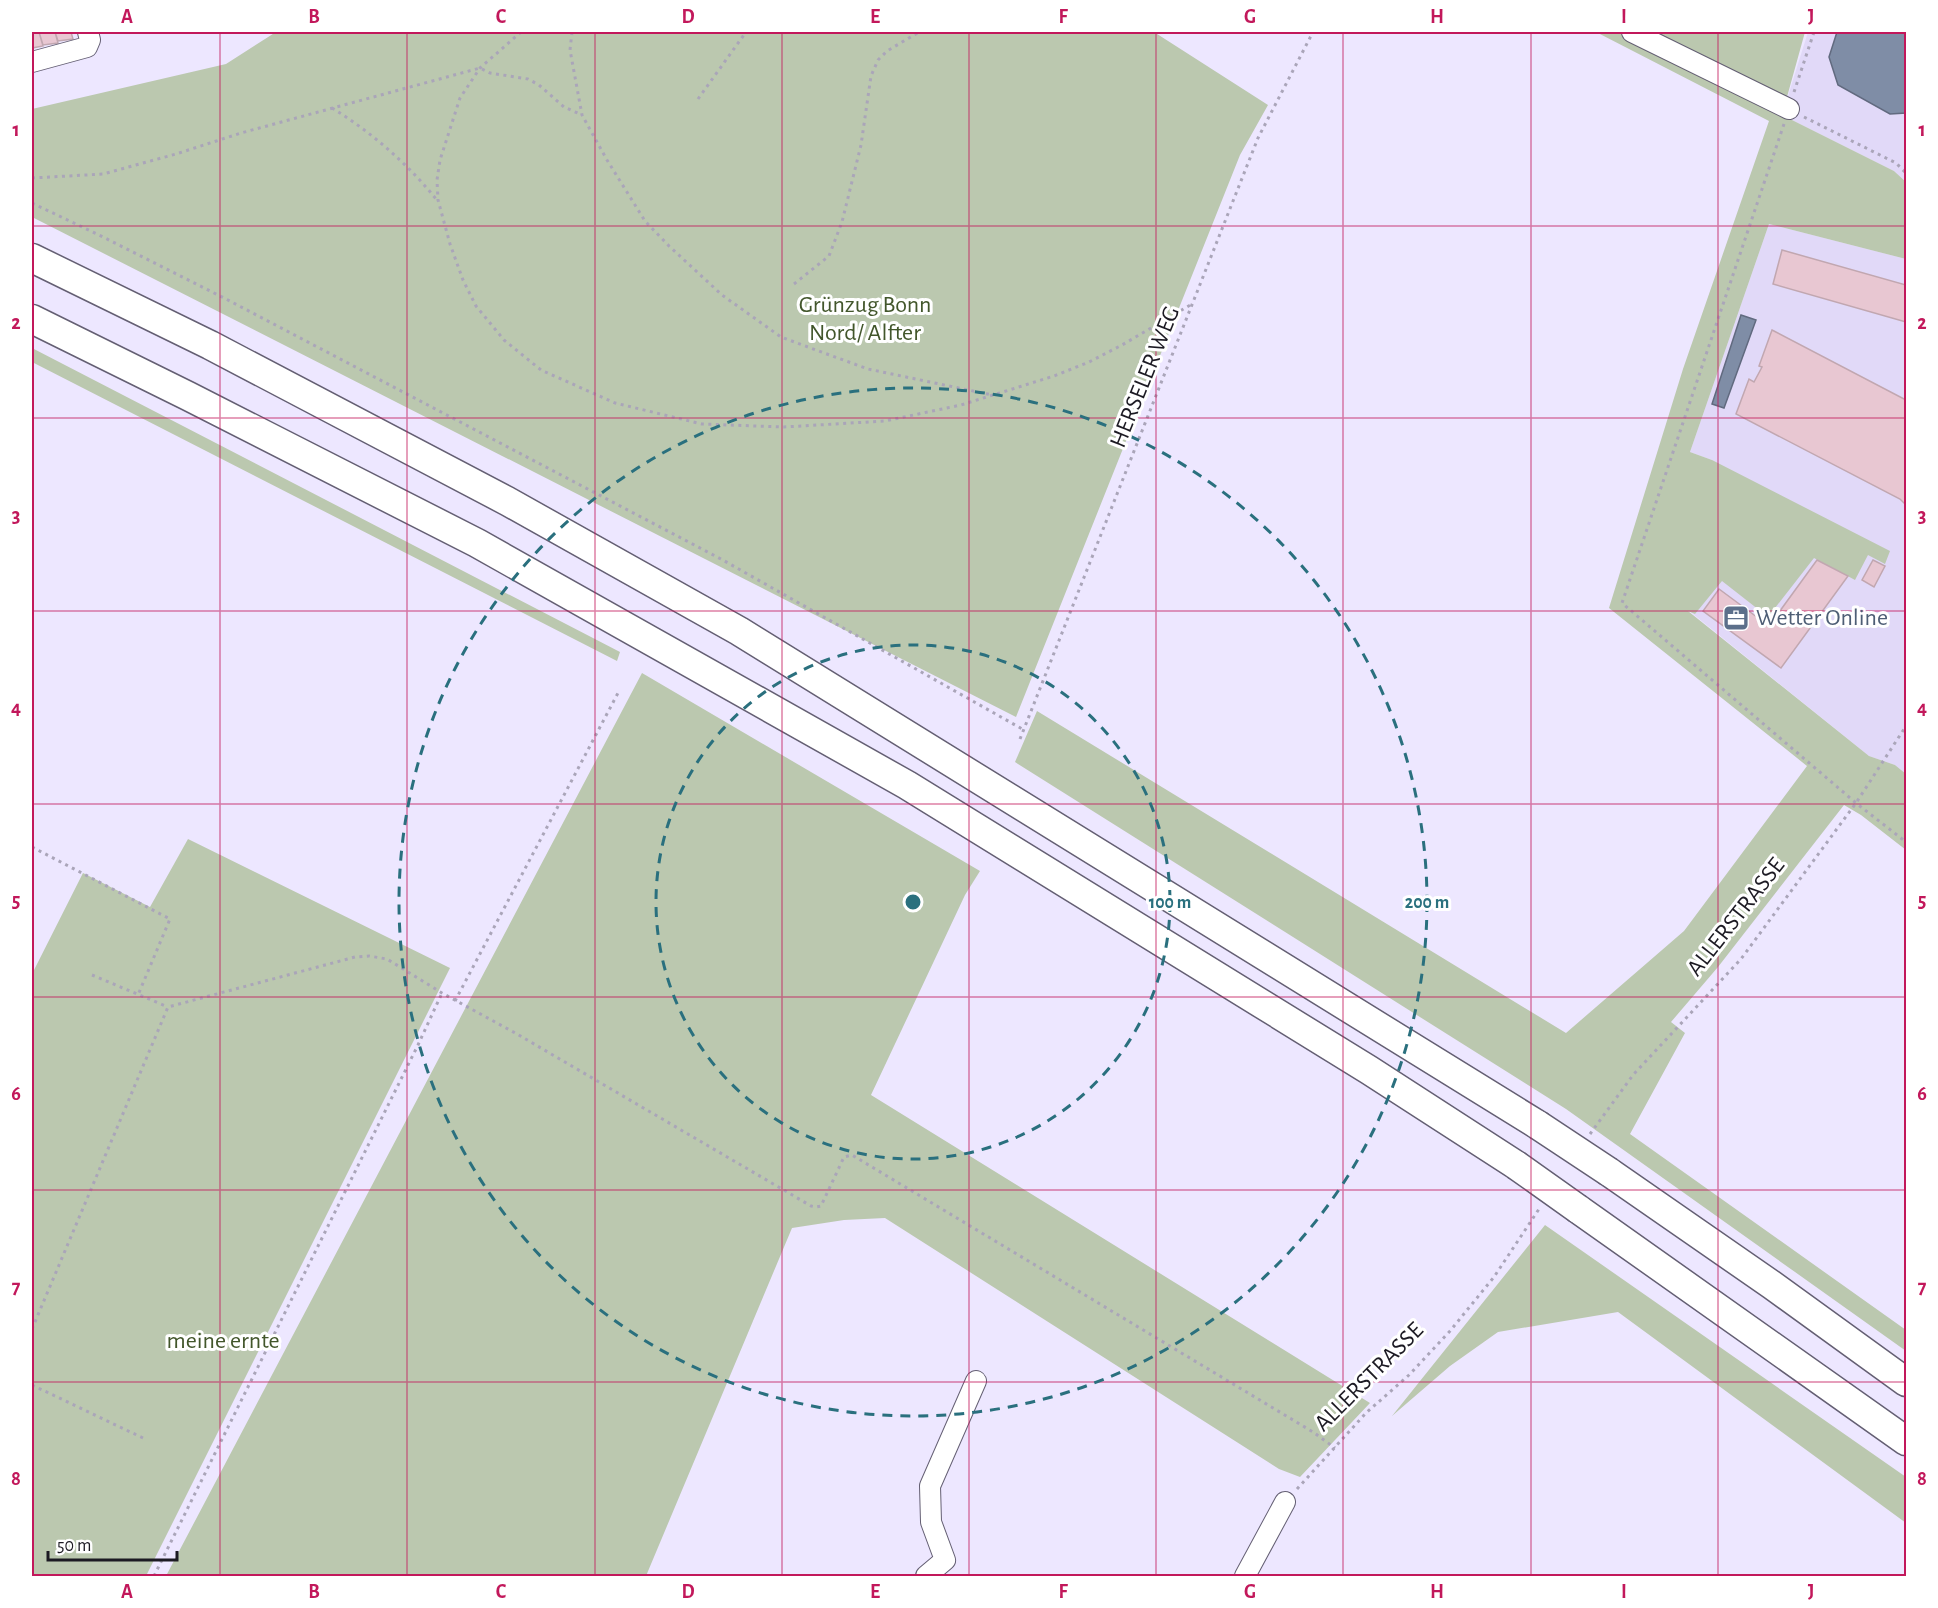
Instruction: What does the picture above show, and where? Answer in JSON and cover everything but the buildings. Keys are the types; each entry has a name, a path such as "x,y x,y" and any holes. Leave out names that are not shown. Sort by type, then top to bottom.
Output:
{"highway":[{"path":"32,258 210,345 507,501 739,631 1538,1125 1609,1172 1906,1382"},
{"path":"32,319 477,543 907,785 1369,1070 1516,1165 1906,1441"}],"street":[{"path":"1632,32 1789,109"},
{"path":"32,62 88,39"},
{"path":"926,1576 945,1560 931,1522 930,1486 976,1381"},
{"path":"1245,1576 1285,1502"}],"path":[{"path":"521,32 480,68 460,98 440,160 437,180 438,200 463,280 476,306 504,340 541,370 615,403 702,424 784,426 885,421 961,405 1030,384 1089,362 1192,304"},
{"path":"572,32 570,50 582,115 606,160 645,221 722,295 781,337 868,369 994,395"},
{"path":"698,99 746,32"},
{"path":"794,284 829,256 842,222 861,145 871,76 878,60 886,51 919,32"},
{"name":"HERSELER WEG","path":"1020,739 1258,138 1313,32"},
{"path":"1814,32 1622,603 1856,803 1906,842"},
{"path":"32,178 103,174 480,68 490,73 528,79 539,85 564,106 582,115"},
{"path":"332,108 359,124 421,180 438,200"},
{"path":"1789,109 1896,163 1906,173"},
{"path":"32,203 226,299 721,559 1024,730"},
{"path":"455,1001 618,693"},
{"name":"ALLERSTRASSE","path":"1593,1129 1633,1075 1741,958 1856,803 1906,726"},
{"path":"32,847 170,920 138,995"},
{"path":"92,975 168,1007 355,957 369,956 387,959 455,1001 517,1034 811,1206 821,1206 844,1157 852,1155 1313,1432 1335,1448"},
{"path":"154,1576 442,993"},
{"path":"32,1329 168,1007"},
{"name":"ALLERSTRASSE","path":"1285,1502 1366,1413 1409,1374 1450,1331 1494,1277 1534,1216"},
{"path":"32,1385 143,1438"}],"shaded area":[{"path":"1808,32 1906,32 1906,182 1894,171 1782,115"},
{"path":"1769,224 1906,259 1906,774 1895,765 1869,756 1667,593 1712,460 1690,452"}],"green space":[{"name":"Grünzug Bonn Nord/ Alfter","path":"276,32 1154,32 1268,105 1240,155 1016,717 32,217 32,109 226,64"},
{"path":"1596,32 1805,32 1782,115 1894,171 1906,182 1906,259 1769,224 1690,452 1712,460 1890,551 1885,564 1868,555 1855,580 1814,558 1768,617 1722,581 1695,614 1688,611 1869,756 1895,765 1906,774 1906,850 1861,815 1844,805 1718,967 1671,1022 1685,1033 1630,1134 1906,1330 1906,1351 1566,1109 1015,762 1037,711 1566,1033 1684,931 1807,766 1609,608 1683,369 1769,121"},
{"path":"32,348 620,652 617,661 32,362"},
{"path":"642,673 980,871 965,895 871,1095 1370,1403 1300,1477 1279,1469 885,1218 844,1220 792,1228 646,1576 166,1576"},
{"name":"meine ernte","path":"188,839 450,968 146,1576 32,1576 32,974 83,873 150,907"},
{"path":"1545,1225 1906,1477 1906,1523 1618,1312 1498,1332 1450,1366 1392,1416"}],"water":[{"path":"1837,32 1906,32 1906,113 1890,114 1838,85 1829,57"},
{"path":"1741,315 1756,320 1724,408 1712,404"}],"place":[{"name":"Wetter Online","path":"1736,618"}]}
